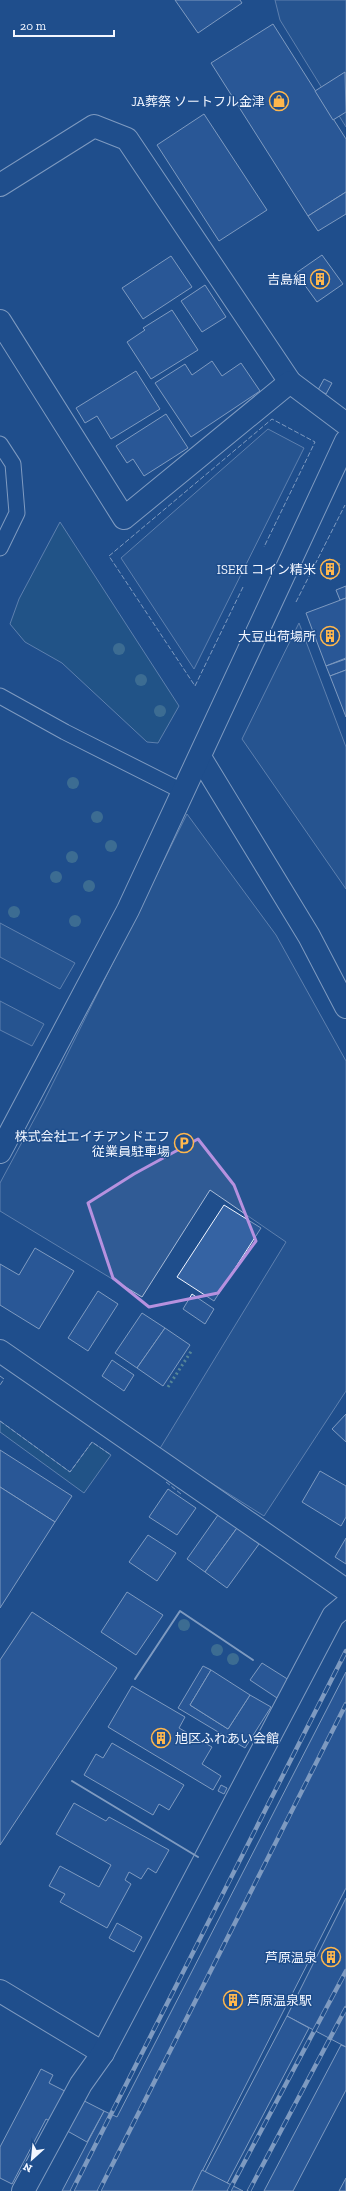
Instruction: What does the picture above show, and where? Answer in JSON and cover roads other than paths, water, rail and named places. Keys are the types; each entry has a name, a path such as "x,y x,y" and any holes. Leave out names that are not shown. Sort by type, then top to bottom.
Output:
{"street":[{"path":"0,185 94,126 127,139 290,382 346,424"},
{"path":"0,321 124,518 290,382"},
{"path":"0,1152 128,910 346,441"},
{"path":"200,757 309,936 346,1007"},
{"path":"0,1351 346,1590"},
{"path":"23,2191 81,2084 104,2053 333,1616 346,1605"},
{"path":"0,1990 104,2053"}],"lane":[{"path":"0,444 13,464 17,513 0,548"},
{"path":"0,696 65,732 182,791"}],"railway":[{"path":"72,2191 346,1651"},
{"path":"99,2191 346,1704"},
{"path":"229,2191 346,1971"},
{"path":"249,2191 346,2008"}],"place":[{"name":"JA葬祭 ソートフル金津","path":"279,101"},
{"name":"吉島組","path":"320,279"},
{"name":"ISEKI コイン精米","path":"330,569"},
{"name":"大豆出荷場所","path":"330,636"},
{"name":"株式会社エイチアンドエフ 従業員駐車場","path":"184,1143"},
{"name":"旭区ふれあい会館","path":"161,1738"},
{"name":"芦原温泉","path":"331,1957"},
{"name":"芦原温泉駅","path":"233,2000"}]}
